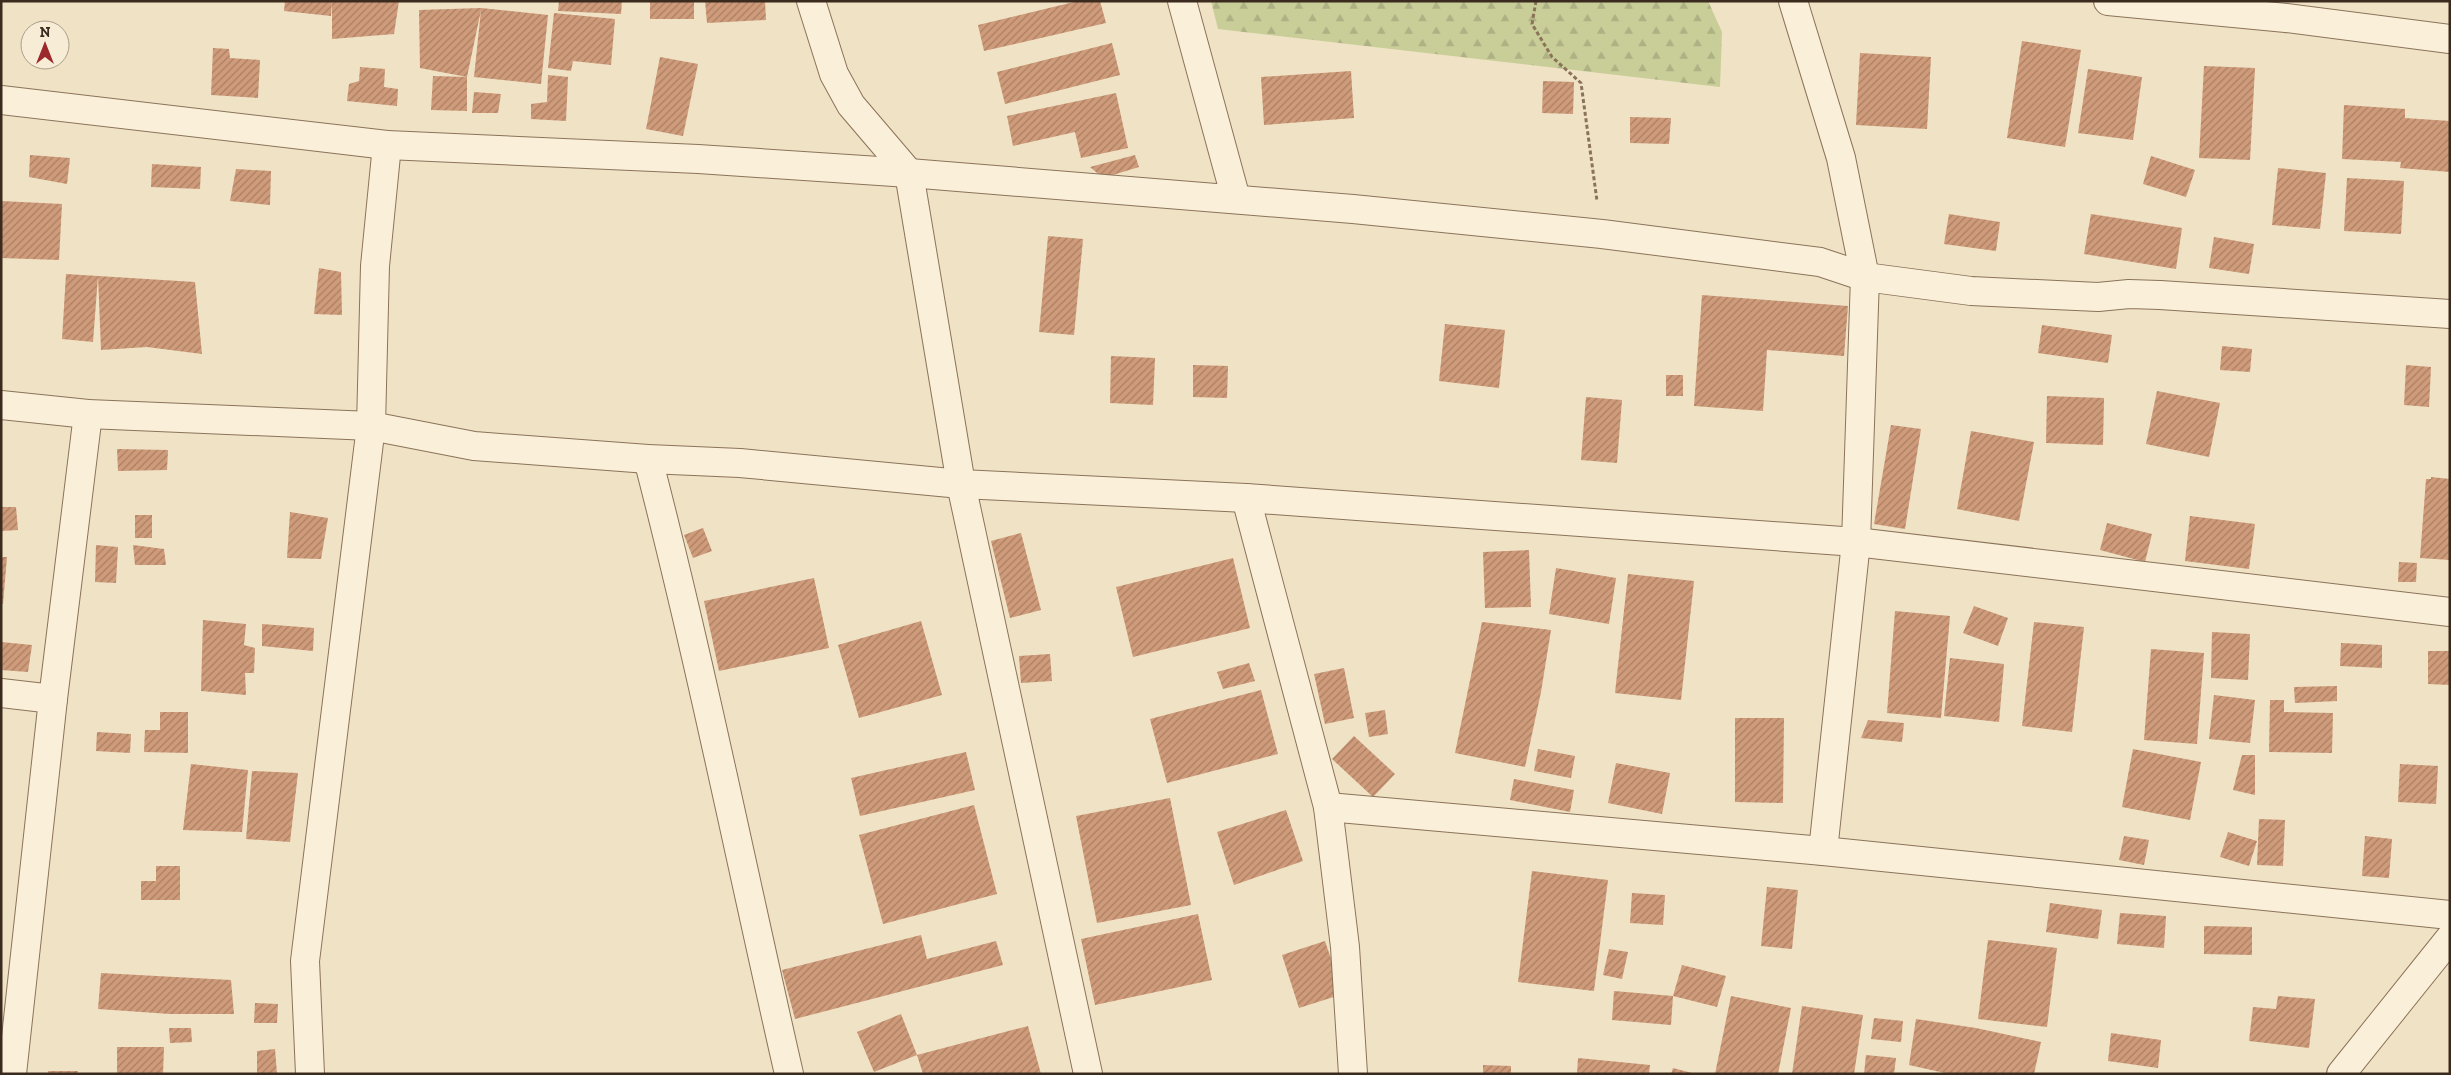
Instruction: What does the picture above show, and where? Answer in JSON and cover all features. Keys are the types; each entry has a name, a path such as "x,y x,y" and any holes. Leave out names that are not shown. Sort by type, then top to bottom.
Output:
{"street":[{"path":"811,1 834,74 851,105 909,173 960,484 1088,1074"},
{"path":"1182,1 1236,199"},
{"path":"1793,1 1841,158 1866,277 1856,542 1823,851"},
{"path":"2108,1 2287,10 2450,39"},
{"path":"1,100 387,145 698,159 909,173 1236,199 1602,234 1820,262 1866,277 1971,291 2098,297 2152,294 2450,314"},
{"path":"310,1074 305,961 371,426 375,266 387,145"},
{"path":"1,406 88,414 371,426 474,446 648,459 740,463 960,484 1246,498 1856,542 2450,612"},
{"path":"12,1074 53,699 88,414"},
{"path":"648,459 682,590 742,871 789,1074"},
{"path":"1246,498 1328,807 1345,947 1353,1074"},
{"path":"1,693 53,699"},
{"path":"1328,807 1823,851 2450,915"},
{"path":"2341,1074 2450,938"}],"path":[{"path":"1536,1 1532,24 1552,57 1581,83 1602,234"}],"green space":[{"path":"1211,1 1708,1 1722,32 1720,87 1218,29"}],"building":[{"path":"285,1 332,1 331,16 284,11"},
{"path":"332,1 399,1 394,34 332,39"},
{"path":"559,1 622,1 621,14 558,11"},
{"path":"650,1 694,1 694,19 650,19"},
{"path":"705,1 765,1 766,20 707,23"},
{"path":"1078,1 1100,1 1106,23 984,51 978,25"},
{"path":"481,8 548,15 541,84 474,77 481,10 467,77 420,68 419,10"},
{"path":"554,13 615,19 611,65 573,61 571,71 548,68"},
{"path":"2022,41 2081,50 2065,147 2007,138"},
{"path":"1112,43 1120,75 1005,104 997,72"},
{"path":"213,48 229,49 230,58 260,60 258,98 211,95"},
{"path":"1860,53 1931,57 1927,129 1856,125"},
{"path":"660,57 698,64 683,136 646,129"},
{"path":"2204,66 2255,68 2250,160 2199,158"},
{"path":"360,67 385,69 384,87 398,89 397,106 347,101 349,84 359,81"},
{"path":"2088,69 2142,77 2133,140 2078,133"},
{"path":"1351,71 1354,118 1264,125 1261,77"},
{"path":"548,75 568,77 566,121 531,119 531,104 547,102"},
{"path":"433,76 467,77 467,111 431,110"},
{"path":"1543,81 1574,82 1573,114 1542,113"},
{"path":"474,92 501,94 498,113 472,113"},
{"path":"1116,93 1128,148 1081,158 1075,132 1013,146 1007,116"},
{"path":"2344,105 2405,109 2405,118 2450,121 2450,172 2400,168 2401,162 2342,159"},
{"path":"1630,117 1671,118 1669,144 1630,143"},
{"path":"30,155 70,158 67,184 29,177"},
{"path":"1135,155 1139,167 1103,178 1090,167"},
{"path":"2151,156 2195,170 2186,197 2143,184"},
{"path":"152,164 201,167 200,189 151,187"},
{"path":"2278,168 2326,173 2320,229 2272,225"},
{"path":"236,169 271,171 270,205 230,201"},
{"path":"2347,178 2404,181 2401,234 2344,231"},
{"path":"1,201 62,204 59,260 1,258"},
{"path":"1949,214 2000,222 1996,251 1944,244"},
{"path":"2091,214 2182,228 2176,269 2084,254"},
{"path":"1048,236 1083,239 1074,335 1039,332"},
{"path":"2214,237 2254,244 2249,274 2209,268"},
{"path":"319,268 341,272 342,315 314,314"},
{"path":"66,274 98,276 93,342 62,339"},
{"path":"98,276 195,282 202,354 147,347 101,350"},
{"path":"1702,295 1848,306 1844,356 1767,350 1763,411 1694,406"},
{"path":"1445,324 1505,330 1499,388 1439,381"},
{"path":"2042,325 2112,335 2108,363 2038,353"},
{"path":"2222,346 2252,349 2250,372 2220,370"},
{"path":"1111,356 1155,358 1153,405 1110,403"},
{"path":"1193,365 1228,366 1227,398 1193,397"},
{"path":"2406,365 2431,367 2429,407 2404,405"},
{"path":"1666,375 1683,375 1683,396 1666,396"},
{"path":"2157,391 2220,403 2209,457 2146,444"},
{"path":"2047,396 2104,398 2103,445 2046,443"},
{"path":"1586,397 1622,400 1617,463 1581,460"},
{"path":"1891,425 1921,429 1905,529 1874,524"},
{"path":"1971,431 2034,442 2019,521 1957,509"},
{"path":"117,449 168,450 167,470 118,471"},
{"path":"2431,477 2450,479 2450,560 2420,558 2426,479 2431,479"},
{"path":"1,507 16,507 18,530 1,531"},
{"path":"290,512 328,518 321,559 287,558"},
{"path":"135,515 152,515 152,538 135,538"},
{"path":"2190,516 2255,524 2249,569 2185,561"},
{"path":"2107,523 2152,534 2145,562 2100,550"},
{"path":"703,528 712,551 693,558 684,535"},
{"path":"1021,533 1041,610 1010,618 991,541"},
{"path":"96,545 118,547 116,583 95,582"},
{"path":"133,545 164,549 166,565 135,565"},
{"path":"1529,550 1531,607 1485,608 1483,552"},
{"path":"1,557 7,557 3,604 1,604"},
{"path":"1233,558 1250,628 1133,657 1116,587"},
{"path":"2399,562 2417,563 2416,582 2398,582"},
{"path":"1556,568 1616,578 1609,624 1549,614"},
{"path":"1628,574 1694,581 1681,700 1615,693"},
{"path":"814,578 829,648 719,671 704,601"},
{"path":"1974,606 2008,618 1998,646 1963,633"},
{"path":"1895,611 1950,616 1941,718 1887,713"},
{"path":"203,620 246,624 244,645 255,648 254,673 245,673 246,695 201,691"},
{"path":"921,621 942,695 859,718 838,645"},
{"path":"1482,622 1551,630 1541,692 1525,767 1455,753"},
{"path":"2034,622 2084,627 2072,732 2022,726"},
{"path":"262,624 314,628 313,651 262,646"},
{"path":"2212,632 2250,634 2248,680 2211,678"},
{"path":"1,642 32,645 28,672 1,670"},
{"path":"2341,643 2382,645 2382,668 2340,666"},
{"path":"2151,649 2204,653 2197,744 2144,740"},
{"path":"2428,651 2450,651 2450,685 2428,684"},
{"path":"1050,654 1052,681 1021,683 1019,656"},
{"path":"1950,658 2004,664 1999,722 1944,716"},
{"path":"1249,663 1255,681 1223,689 1217,672"},
{"path":"1344,668 1354,718 1325,724 1314,674"},
{"path":"2337,686 2337,701 2295,703 2294,687"},
{"path":"1261,690 1278,754 1167,783 1150,719"},
{"path":"2214,695 2255,700 2250,743 2209,739"},
{"path":"2270,700 2284,700 2284,712 2333,713 2332,753 2269,752"},
{"path":"1385,710 1388,734 1369,737 1365,713"},
{"path":"160,712 188,712 188,753 144,752 145,730 160,730"},
{"path":"1735,718 1784,718 1783,803 1735,802"},
{"path":"1868,720 1904,723 1902,742 1861,738"},
{"path":"97,732 131,734 130,753 96,751"},
{"path":"1354,736 1395,774 1373,797 1332,759"},
{"path":"1538,749 1575,756 1571,778 1534,771"},
{"path":"2133,749 2201,762 2190,820 2122,807"},
{"path":"966,752 975,790 860,816 851,778"},
{"path":"2242,755 2255,755 2255,795 2233,790"},
{"path":"1616,763 1670,773 1662,814 1608,803"},
{"path":"191,764 248,770 242,832 183,830"},
{"path":"2400,764 2438,766 2436,804 2398,802"},
{"path":"252,771 298,773 290,842 246,839"},
{"path":"1514,779 1574,790 1570,812 1510,800"},
{"path":"1170,798 1191,905 1097,923 1076,816"},
{"path":"974,805 997,894 883,924 859,835"},
{"path":"1286,810 1303,861 1234,885 1217,832"},
{"path":"2259,819 2285,820 2283,866 2257,865"},
{"path":"2228,832 2257,841 2249,866 2220,857"},
{"path":"2124,836 2149,840 2144,865 2119,860"},
{"path":"2365,836 2392,839 2389,878 2362,876"},
{"path":"156,866 180,866 180,900 141,900 141,881 156,881"},
{"path":"1532,871 1608,880 1594,991 1518,982"},
{"path":"1767,887 1798,890 1792,949 1761,946"},
{"path":"1632,893 1665,895 1663,925 1630,923"},
{"path":"2050,903 2102,910 2098,939 2046,932"},
{"path":"2120,913 2166,916 2164,948 2117,944"},
{"path":"1198,914 1212,980 1095,1005 1081,939"},
{"path":"2204,926 2252,927 2252,955 2204,954"},
{"path":"921,935 927,959 996,941 1003,965 795,1019 782,970"},
{"path":"1988,940 2057,948 2047,1027 1978,1019"},
{"path":"1325,941 1343,994 1299,1008 1282,955"},
{"path":"1609,949 1628,952 1622,979 1603,975"},
{"path":"1682,965 1726,976 1717,1007 1673,996"},
{"path":"101,973 231,980 234,1014 170,1014 98,1009"},
{"path":"1614,991 1673,996 1671,1025 1612,1020"},
{"path":"1731,996 1791,1008 1778,1074 1715,1074"},
{"path":"2278,996 2315,999 2309,1048 2249,1041 2253,1007 2276,1009"},
{"path":"255,1003 278,1004 277,1023 254,1023"},
{"path":"1802,1006 1863,1015 1854,1074 1792,1074"},
{"path":"901,1014 917,1055 874,1072 857,1032"},
{"path":"1874,1018 1903,1021 1901,1042 1871,1039"},
{"path":"1916,1019 1976,1028 2041,1042 2034,1074 1949,1074 1909,1065"},
{"path":"1028,1026 1041,1074 923,1074 917,1055"},
{"path":"169,1028 191,1028 192,1042 170,1043"},
{"path":"2111,1033 2161,1040 2158,1068 2108,1061"},
{"path":"117,1047 164,1047 163,1074 117,1074"},
{"path":"275,1049 277,1074 257,1074 257,1051"},
{"path":"1866,1055 1896,1058 1894,1074 1864,1074"},
{"path":"1578,1058 1650,1065 1649,1074 1577,1074"},
{"path":"1483,1065 1511,1066 1511,1074 1483,1074"},
{"path":"1673,1068 1692,1073 1692,1074 1671,1074"},
{"path":"48,1071 78,1071 77,1074 48,1074"}]}
